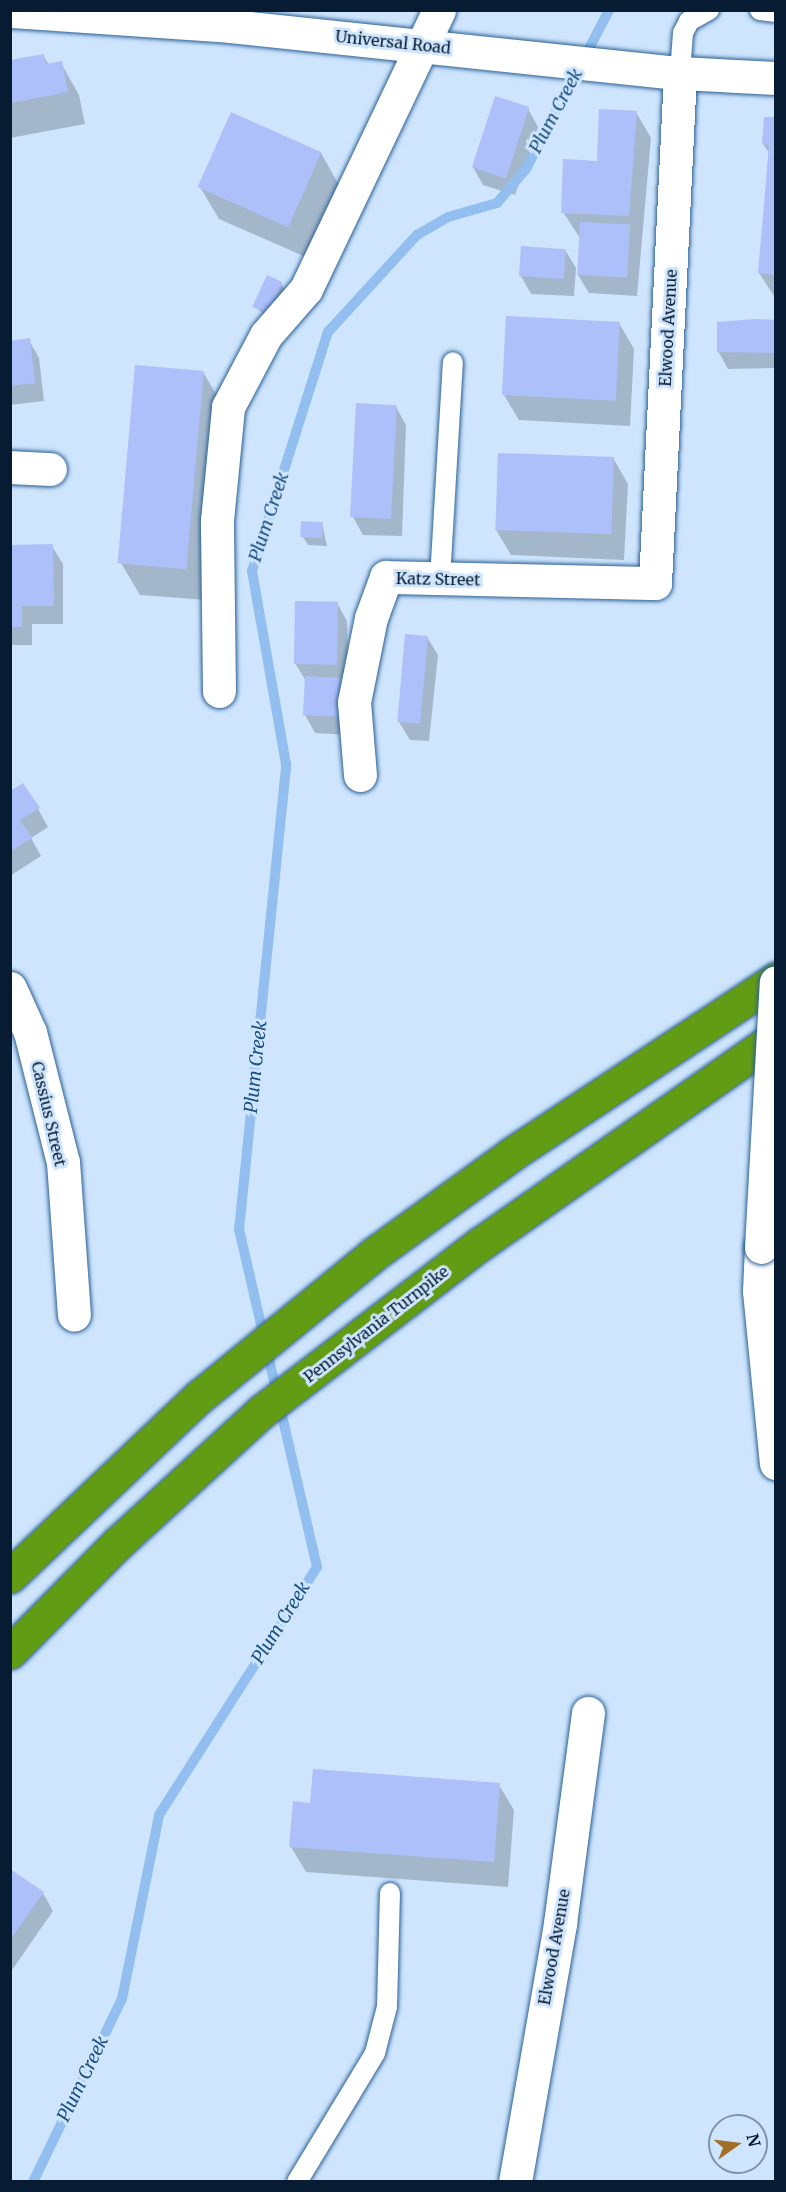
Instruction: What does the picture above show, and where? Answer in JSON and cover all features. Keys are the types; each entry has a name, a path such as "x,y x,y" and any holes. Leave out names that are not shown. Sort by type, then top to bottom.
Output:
{"highway":[{"path":"10,1576 200,1396 374,1254 512,1154 776,981"},
{"name":"Pennsylvania Turnpike","path":"10,1652 118,1543 262,1411 480,1244 776,1037"}],"street":[{"path":"219,691 217,520 228,407 266,335 306,290 439,10"},
{"name":"Universal Road","path":"10,11 229,18 423,45 596,62 680,73 776,78"},
{"name":"Elwood Avenue","path":"655,583 680,73"},
{"path":"10,467 50,469"},
{"name":"Katz Street","path":"360,775 354,702 371,618 386,577 655,583"},
{"path":"776,981 761,1247 769,1334 776,1463"},
{"name":"Cassius Street","path":"10,988 30,1032 63,1162 74,1316"},
{"name":"Elwood Avenue","path":"516,2181 560,1923 588,1713"}],"lane":[{"path":"680,73 683,33 689,21 709,10"},
{"path":"760,10 776,12"},
{"path":"440,579 453,362"},
{"path":"297,2181 375,2053 387,2007 390,1893"}],"building":[{"path":"44,54 46,64 62,61 68,92 10,103 10,60"},
{"path":"495,96 529,107 506,178 472,167"},
{"path":"599,109 637,111 629,216 561,213 563,159 597,161"},
{"path":"231,112 321,152 288,227 198,187"},
{"path":"764,117 776,117 776,275 758,273 769,145 762,144"},
{"path":"580,222 630,225 627,278 577,275"},
{"path":"521,246 566,249 564,279 519,276"},
{"path":"267,275 282,282 268,314 252,307"},
{"path":"506,316 620,322 616,401 502,395"},
{"path":"776,320 776,353 717,352 717,322"},
{"path":"30,338 35,383 10,386 10,341"},
{"path":"135,365 204,371 186,569 118,563"},
{"path":"356,403 397,405 391,519 350,517"},
{"path":"498,453 614,457 611,534 495,530"},
{"path":"301,521 323,522 322,538 300,537"},
{"path":"53,544 54,606 22,606 22,627 10,627 10,545"},
{"path":"295,601 338,602 337,665 294,664"},
{"path":"405,634 428,636 420,724 397,722"},
{"path":"305,676 341,678 339,717 303,715"},
{"path":"23,783 40,808 20,820 32,838 10,852 10,791"},
{"path":"313,1769 500,1783 494,1862 289,1847 293,1801 310,1803"},
{"path":"10,1869 44,1892 10,1940"}],"waterway":[{"name":"Plum Creek","path":"33,2182 122,1999 159,1815 317,1567 239,1230 286,764 252,571 328,332 417,235 448,217 497,203 526,169 609,10"}]}
